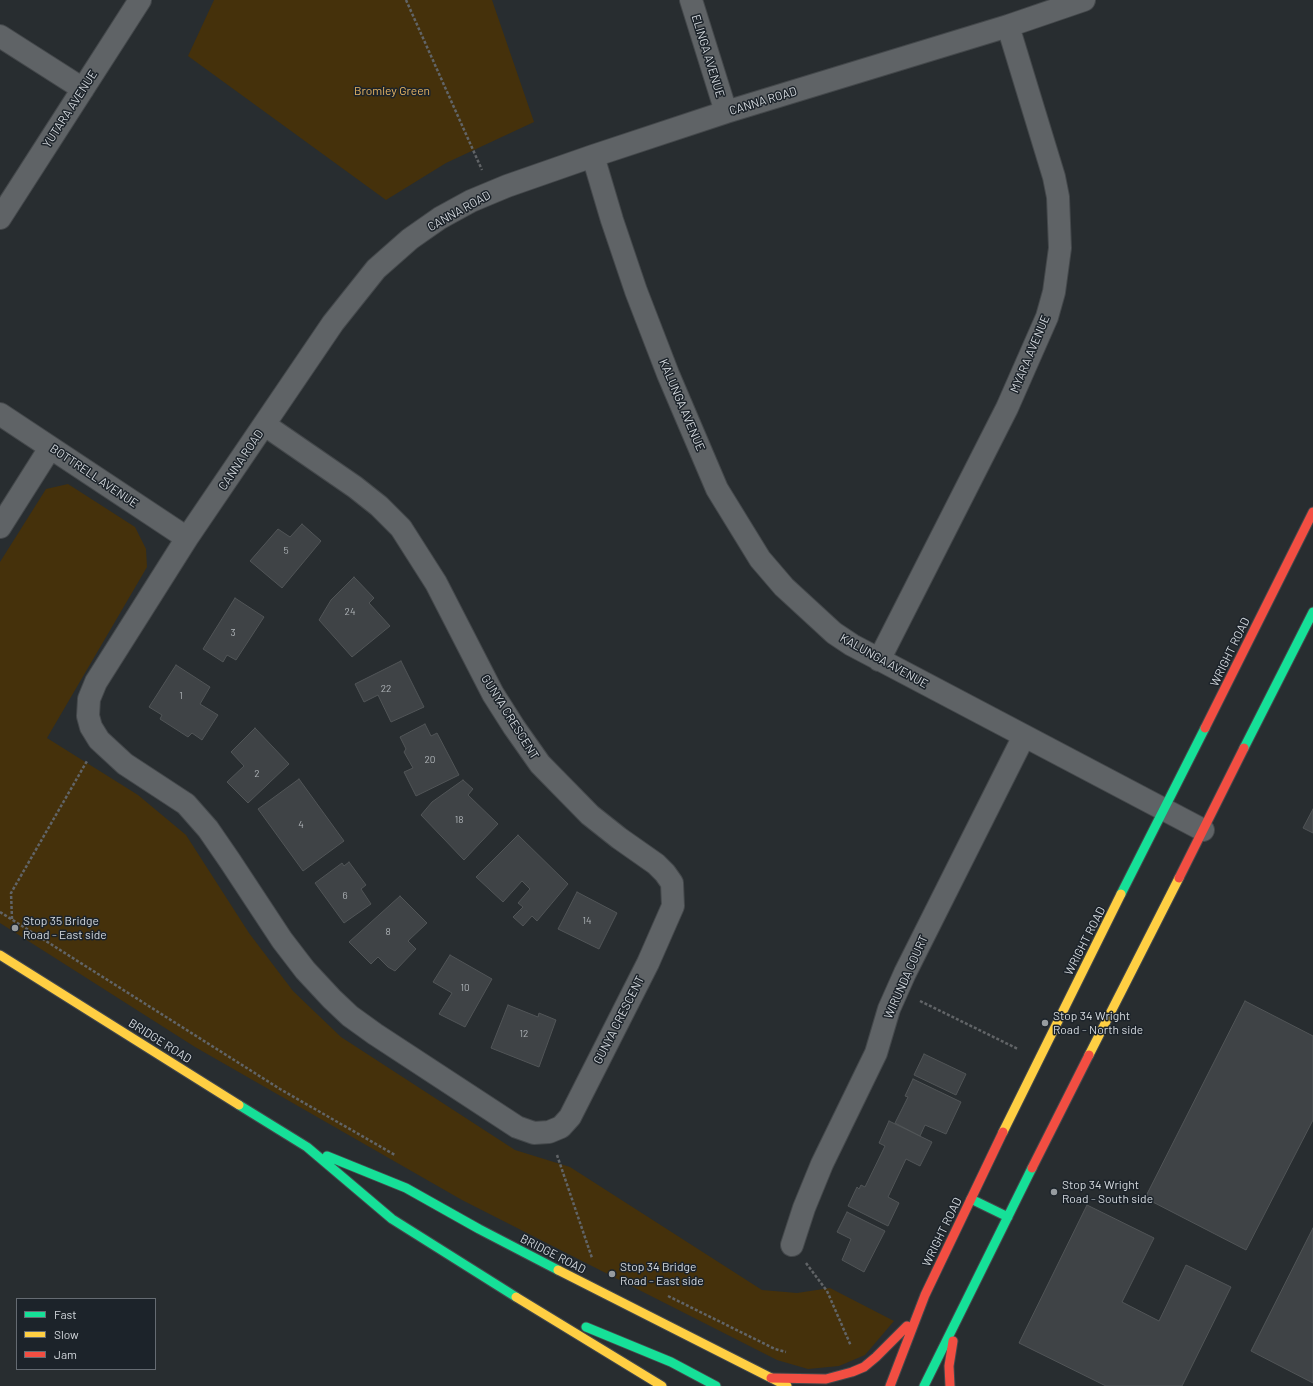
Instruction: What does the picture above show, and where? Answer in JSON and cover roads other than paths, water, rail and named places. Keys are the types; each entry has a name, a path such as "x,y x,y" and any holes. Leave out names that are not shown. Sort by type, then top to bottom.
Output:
{"main road":[{"name":"WRIGHT ROAD","path":"890,1386 917,1315 1020,1096 1165,810 1313,512"},
{"path":"924,1386 1313,612"},
{"name":"BRIDGE ROAD","path":"0,955 307,1148 392,1219 659,1385"},
{"name":"BRIDGE ROAD","path":"307,1148 406,1188 479,1229 787,1386"},
{"path":"971,1199 1008,1217"},
{"path":"521,1300 671,1362 716,1386"},
{"path":"771,1378 826,1380 864,1367 887,1348 917,1315"},
{"path":"950,1386 949,1366 956,1322"}],"street":[{"name":"YUTARA AVENUE","path":"0,218 140,0"},
{"name":"ELINGA AVENUE","path":"691,0 726,112"},
{"name":"CANNA ROAD","path":"99,740 90,727 88,716 90,699 96,682 187,538 265,425 333,322 376,269 410,239 440,218 471,201 593,156 726,112 1008,26 1084,0"},
{"name":"MYARA AVENUE","path":"879,660 1007,408 1047,316 1054,292 1060,248 1058,198 1054,177 1008,26"},
{"path":"0,36 83,89"},
{"name":"KALUNGA AVENUE","path":"593,156 612,220 636,291 668,374 717,489 760,559 784,587 834,633 879,660 1203,830"},
{"name":"BOTTRELL AVENUE","path":"0,414 187,538"},
{"name":"GUNYA CRESCENT","path":"99,740 125,764 186,804 208,829 296,958 350,1016 406,1056 517,1127 534,1133 549,1132 560,1127 570,1117 648,963 673,906 672,883 656,864 590,815 540,764 514,728 493,694 436,583 401,528 379,506 355,487 265,425"},
{"path":"0,527 50,448"},
{"name":"WIRUNDA COURT","path":"792,1245 804,1208 822,1164 876,1053 889,1009 1024,736"}],"place":[{"name":"Stop 35 Bridge Road - East side","path":"15,928"},
{"name":"Stop 34 Wright Road - North side","path":"1045,1023"},
{"name":"Stop 34 Wright Road - South side","path":"1054,1192"},
{"name":"Stop 34 Bridge Road - East side","path":"612,1274"}],"park label":[{"name":"Bromley Green","path":"392,91"}]}
